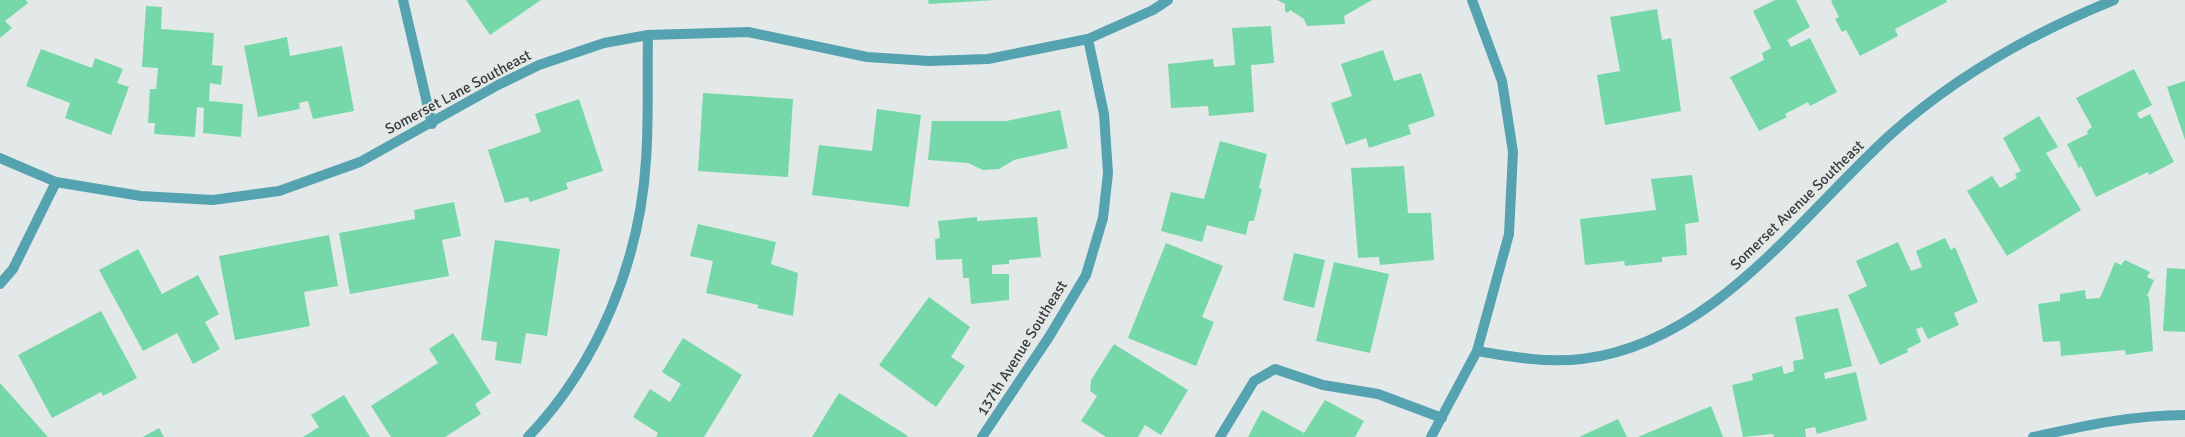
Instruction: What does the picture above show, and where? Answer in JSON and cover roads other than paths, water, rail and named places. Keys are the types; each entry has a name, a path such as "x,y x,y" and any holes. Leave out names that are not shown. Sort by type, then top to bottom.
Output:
{"street":[{"path":"403,0 432,124"},
{"name":"Somerset Lane Southeast","path":"0,158 56,182 141,196 213,200 279,191 360,162 432,124 498,85 539,65 604,43 648,35 748,32 867,57 929,61 988,59 1088,39 1153,10 1168,0"},
{"path":"1431,437 1477,351 1509,234 1513,152 1502,81 1472,0"},
{"name":"Somerset Avenue Southeast","path":"1477,351 1535,360 1583,359 1627,349 1680,327 1733,287 1817,209 1890,135 1944,92 1997,56 2063,21 2114,0"},
{"path":"528,437 553,411 589,353 620,287 639,219 646,160 648,35"},
{"name":"137th Avenue Southeast","path":"982,437 1049,337 1086,275 1103,218 1108,173 1104,114 1088,39"},
{"path":"0,284 12,269 56,182"},
{"path":"1220,437 1254,381 1275,369 1322,385 1378,394 1442,418"},
{"path":"2033,437 2100,422 2152,415 2185,415"}]}
